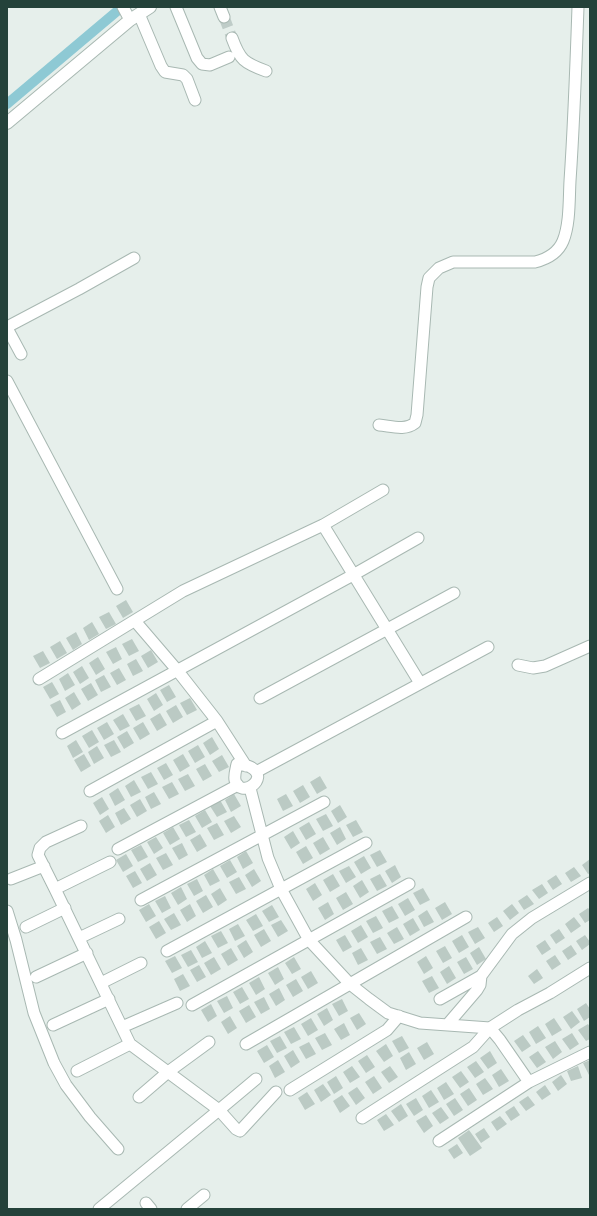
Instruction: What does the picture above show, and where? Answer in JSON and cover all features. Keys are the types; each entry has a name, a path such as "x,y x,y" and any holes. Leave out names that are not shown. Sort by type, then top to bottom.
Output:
{"street":[{"path":"7,122 130,14 150,7"},
{"path":"176,7 197,58 202,64 210,65 229,57"},
{"path":"379,425 404,428 410,427 415,423 418,408 427,287 429,278 439,268 453,262 535,262 545,259 556,252 563,242 567,228 578,7"},
{"path":"130,14 161,66 166,72 183,75 187,79 195,100"},
{"path":"232,38 237,52 244,61 266,71"},
{"path":"21,354 7,327 134,258"},
{"path":"7,381 117,589"},
{"path":"39,679 183,590 323,525 383,490"},
{"path":"323,525 420,683"},
{"path":"62,733 353,575 418,538"},
{"path":"260,698 454,593"},
{"path":"135,621 177,670 217,721 246,766"},
{"path":"518,665 533,668 545,666 590,646"},
{"path":"256,772 488,647"},
{"path":"90,791 217,721"},
{"path":"237,764 246,766 252,767 258,778 255,784 250,788 243,788 238,785 235,779 237,764"},
{"path":"118,849 238,785"},
{"path":"250,788 268,858 281,889 309,940 350,984 369,1000 388,1012 420,1023 490,1028 529,1082"},
{"path":"141,900 324,802"},
{"path":"81,826 46,842 40,848 38,855 130,1044 219,1110 236,1130 240,1131 276,1092"},
{"path":"167,951 366,843"},
{"path":"55,889 110,862"},
{"path":"11,879 44,866"},
{"path":"440,999 481,976 512,934 532,918 590,883"},
{"path":"192,1005 409,884"},
{"path":"26,927 65,908"},
{"path":"7,911 16,940 34,1013 54,1063 66,1085 90,1117 118,1148"},
{"path":"246,1044 466,917"},
{"path":"79,938 119,919"},
{"path":"36,977 87,954"},
{"path":"101,983 141,963"},
{"path":"362,1118 472,1047 490,1028 590,968"},
{"path":"447,1025 478,990 481,976"},
{"path":"53,1025 109,999"},
{"path":"122,1027 177,1002"},
{"path":"290,1090 387,1030 399,1016"},
{"path":"139,1097 168,1072 209,1042"},
{"path":"77,1071 130,1044"},
{"path":"438,1141 529,1082 590,1052"},
{"path":"99,1209 256,1079"},
{"path":"187,1209 204,1195"}],"building":[{"path":"126,600 133,612 123,618 116,606"},
{"path":"109,612 116,624 106,629 99,617"},
{"path":"92,622 99,634 89,640 83,628"},
{"path":"76,632 82,644 73,650 66,638"},
{"path":"132,639 139,651 129,656 122,644"},
{"path":"60,641 67,653 57,659 50,647"},
{"path":"116,647 122,659 113,664 106,652"},
{"path":"151,650 158,662 148,668 141,656"},
{"path":"43,651 50,663 40,668 33,656"},
{"path":"98,657 105,669 96,675 89,663"},
{"path":"136,659 143,671 133,676 127,664"},
{"path":"82,666 89,678 80,684 73,672"},
{"path":"119,668 126,680 117,685 110,673"},
{"path":"68,673 75,685 65,691 59,679"},
{"path":"104,675 111,687 101,692 95,680"},
{"path":"52,682 59,694 50,699 43,687"},
{"path":"91,683 98,695 88,701 81,689"},
{"path":"169,685 176,697 167,702 160,690"},
{"path":"74,692 81,704 72,710 65,698"},
{"path":"156,693 163,705 154,711 147,699"},
{"path":"190,698 197,710 187,715 180,703"},
{"path":"60,700 66,712 57,717 50,705"},
{"path":"139,704 146,716 136,721 129,709"},
{"path":"176,705 183,717 173,723 166,711"},
{"path":"160,713 167,725 157,731 150,719"},
{"path":"123,714 130,726 120,731 113,720"},
{"path":"107,722 114,734 104,740 97,728"},
{"path":"143,722 150,734 140,740 133,728"},
{"path":"92,730 99,742 89,748 82,736"},
{"path":"127,731 134,743 124,749 117,737"},
{"path":"212,737 219,749 210,755 203,743"},
{"path":"76,740 83,752 73,758 67,746"},
{"path":"114,740 121,752 111,757 104,745"},
{"path":"198,745 205,757 195,763 188,751"},
{"path":"97,746 104,758 94,764 88,752"},
{"path":"84,754 91,766 81,772 74,760"},
{"path":"183,754 190,766 180,772 173,760"},
{"path":"222,755 229,767 219,772 212,761"},
{"path":"166,763 173,775 164,780 157,768"},
{"path":"205,764 212,776 203,781 196,769"},
{"path":"151,772 158,784 148,789 141,777"},
{"path":"188,774 195,786 185,791 178,779"},
{"path":"320,776 327,788 317,794 310,782"},
{"path":"134,780 141,792 131,797 125,786"},
{"path":"172,782 179,794 169,799 162,787"},
{"path":"303,785 310,797 300,803 293,791"},
{"path":"118,788 125,800 115,806 109,794"},
{"path":"154,792 161,804 151,809 145,797"},
{"path":"234,794 241,806 231,812 225,800"},
{"path":"286,794 293,806 283,811 277,799"},
{"path":"102,797 109,809 100,815 93,803"},
{"path":"140,799 147,811 137,817 130,805"},
{"path":"220,800 227,812 217,817 210,806"},
{"path":"340,805 347,817 338,823 331,811"},
{"path":"124,808 131,819 121,825 115,813"},
{"path":"205,810 212,822 202,828 195,816"},
{"path":"326,814 333,826 323,831 316,819"},
{"path":"108,815 115,827 106,833 99,821"},
{"path":"234,816 241,827 231,833 224,821"},
{"path":"189,820 196,832 186,837 179,825"},
{"path":"356,820 363,832 353,837 346,825"},
{"path":"309,822 316,834 306,840 299,828"},
{"path":"217,823 224,835 214,840 207,828"},
{"path":"173,827 180,839 170,845 163,833"},
{"path":"340,827 346,839 337,845 330,833"},
{"path":"293,831 300,843 291,849 284,837"},
{"path":"200,834 207,846 197,852 190,840"},
{"path":"156,837 163,848 154,854 147,842"},
{"path":"323,837 330,849 320,855 313,843"},
{"path":"182,843 188,855 179,860 172,848"},
{"path":"141,845 148,857 138,862 131,850"},
{"path":"306,846 313,858 303,864 296,852"},
{"path":"380,850 387,862 377,867 370,855"},
{"path":"246,851 253,863 243,869 237,857"},
{"path":"166,853 173,865 163,870 156,858"},
{"path":"126,854 133,866 123,872 116,860"},
{"path":"364,856 371,868 361,874 354,862"},
{"path":"590,859 590,873 588,874 582,865"},
{"path":"230,860 237,872 227,878 220,866"},
{"path":"150,863 157,875 147,881 140,869"},
{"path":"395,865 401,877 392,883 385,871"},
{"path":"349,866 356,877 346,883 339,871"},
{"path":"574,867 581,876 571,882 565,873"},
{"path":"213,869 220,881 210,886 204,875"},
{"path":"254,869 261,881 252,887 245,875"},
{"path":"135,871 142,883 133,888 126,876"},
{"path":"333,874 340,886 330,892 323,880"},
{"path":"380,874 387,886 377,891 370,879"},
{"path":"556,875 562,884 553,890 547,881"},
{"path":"239,877 246,889 236,894 229,882"},
{"path":"197,879 203,891 194,896 187,884"},
{"path":"362,880 369,892 360,898 353,886"},
{"path":"315,883 322,895 313,901 306,889"},
{"path":"542,884 548,893 539,899 532,890"},
{"path":"181,887 187,899 178,905 171,893"},
{"path":"220,888 227,900 218,906 211,894"},
{"path":"423,888 430,900 420,905 413,893"},
{"path":"346,892 353,904 343,910 336,898"},
{"path":"206,895 213,907 203,913 196,901"},
{"path":"527,895 534,904 524,910 518,901"},
{"path":"165,896 171,908 162,913 155,901"},
{"path":"408,898 415,910 405,916 398,904"},
{"path":"328,902 334,914 325,920 318,908"},
{"path":"445,902 452,914 442,920 435,908"},
{"path":"149,904 156,916 146,922 139,910"},
{"path":"190,904 196,916 187,922 180,910"},
{"path":"512,904 519,913 510,920 503,911"},
{"path":"272,905 279,917 269,922 262,911"},
{"path":"392,906 399,918 389,923 382,911"},
{"path":"588,908 590,910 590,920 585,923 579,914"},
{"path":"427,910 434,922 424,927 418,916"},
{"path":"174,913 181,925 171,930 164,919"},
{"path":"256,914 263,926 253,931 246,920"},
{"path":"376,916 383,928 373,933 366,921"},
{"path":"497,917 503,926 494,932 488,923"},
{"path":"574,917 581,926 571,933 565,924"},
{"path":"413,918 420,930 410,936 403,924"},
{"path":"281,920 288,931 278,937 271,925"},
{"path":"159,921 166,933 156,939 149,927"},
{"path":"238,924 245,936 235,941 229,929"},
{"path":"361,925 368,937 358,943 351,931"},
{"path":"397,927 404,939 394,944 387,933"},
{"path":"478,927 485,938 475,944 468,932"},
{"path":"264,929 271,941 261,947 254,935"},
{"path":"559,929 565,938 556,944 550,935"},
{"path":"221,931 228,943 218,948 211,936"},
{"path":"345,935 352,947 343,952 336,940"},
{"path":"462,935 469,947 459,953 452,941"},
{"path":"585,935 590,944 582,950 576,941"},
{"path":"380,937 387,949 377,954 370,942"},
{"path":"246,940 253,952 244,958 237,946"},
{"path":"545,940 551,949 542,955 536,946"},
{"path":"205,941 212,953 202,958 196,947"},
{"path":"571,945 577,954 568,960 562,951"},
{"path":"445,946 452,958 443,963 436,951"},
{"path":"479,947 486,959 477,965 470,953"},
{"path":"231,948 238,960 228,966 221,954"},
{"path":"361,948 368,960 358,965 352,953"},
{"path":"191,950 198,962 188,967 181,955"},
{"path":"555,955 561,964 552,970 546,961"},
{"path":"175,956 182,968 172,973 165,961"},
{"path":"426,956 433,968 424,974 417,962"},
{"path":"214,957 221,969 211,975 204,963"},
{"path":"294,957 301,969 292,974 285,963"},
{"path":"466,957 473,969 464,974 457,962"},
{"path":"199,965 206,977 197,982 190,970"},
{"path":"449,966 456,978 447,984 440,972"},
{"path":"278,967 284,979 275,985 268,973"},
{"path":"537,969 543,978 534,984 528,976"},
{"path":"311,971 318,983 308,989 301,977"},
{"path":"183,974 190,986 180,991 174,979"},
{"path":"432,976 439,988 429,993 422,981"},
{"path":"259,977 265,989 256,995 249,983"},
{"path":"296,979 303,991 293,997 286,985"},
{"path":"242,987 249,999 240,1004 233,992"},
{"path":"279,988 285,1000 276,1006 269,994"},
{"path":"227,996 233,1008 224,1013 217,1001"},
{"path":"264,997 270,1009 261,1014 254,1002"},
{"path":"342,999 348,1011 339,1016 332,1004"},
{"path":"586,1003 590,1009 590,1017 584,1021 577,1009"},
{"path":"211,1004 217,1016 208,1022 201,1010"},
{"path":"249,1005 256,1017 246,1023 239,1011"},
{"path":"327,1008 333,1020 324,1026 317,1014"},
{"path":"572,1011 580,1022 571,1029 563,1017"},
{"path":"359,1013 366,1024 357,1030 350,1018"},
{"path":"230,1016 237,1028 228,1034 221,1022"},
{"path":"311,1018 318,1030 308,1036 301,1024"},
{"path":"554,1018 562,1030 552,1036 545,1024"},
{"path":"344,1023 350,1035 341,1040 334,1029"},
{"path":"588,1024 590,1027 590,1039 586,1041 578,1030"},
{"path":"538,1026 546,1038 536,1044 529,1032"},
{"path":"294,1027 301,1039 291,1044 284,1032"},
{"path":"325,1033 332,1045 322,1050 315,1038"},
{"path":"572,1033 579,1044 570,1050 562,1039"},
{"path":"523,1035 531,1046 522,1052 514,1041"},
{"path":"280,1036 287,1048 277,1053 270,1041"},
{"path":"402,1036 409,1048 399,1053 392,1041"},
{"path":"555,1041 562,1052 553,1059 545,1047"},
{"path":"309,1042 316,1054 306,1059 299,1047"},
{"path":"427,1042 434,1054 424,1060 417,1048"},
{"path":"386,1044 393,1056 384,1062 376,1051"},
{"path":"267,1045 274,1057 264,1063 257,1051"},
{"path":"293,1050 300,1062 291,1068 284,1056"},
{"path":"490,1051 497,1063 488,1069 480,1058"},
{"path":"538,1051 546,1062 537,1068 529,1057"},
{"path":"409,1052 416,1064 406,1070 400,1058"},
{"path":"367,1055 375,1067 366,1073 358,1061"},
{"path":"278,1060 285,1072 275,1078 269,1066"},
{"path":"590,1060 590,1077 583,1063"},
{"path":"476,1061 484,1072 475,1078 467,1067"},
{"path":"352,1066 360,1077 350,1083 343,1072"},
{"path":"390,1066 398,1077 389,1083 381,1072"},
{"path":"578,1066 582,1078 571,1081 567,1071"},
{"path":"501,1069 509,1081 499,1087 492,1075"},
{"path":"461,1071 469,1082 460,1088 452,1077"},
{"path":"561,1075 567,1084 558,1091 552,1082"},
{"path":"336,1076 343,1088 334,1094 327,1082"},
{"path":"374,1076 382,1088 373,1094 365,1082"},
{"path":"485,1078 493,1089 483,1095 476,1084"},
{"path":"446,1082 454,1094 444,1100 437,1088"},
{"path":"323,1084 331,1095 321,1102 314,1090"},
{"path":"545,1085 551,1094 542,1100 536,1092"},
{"path":"357,1087 365,1098 356,1105 348,1093"},
{"path":"469,1088 477,1100 468,1106 460,1094"},
{"path":"431,1090 439,1102 429,1108 422,1096"},
{"path":"307,1092 315,1104 305,1110 298,1098"},
{"path":"342,1095 350,1106 340,1113 333,1101"},
{"path":"528,1096 535,1105 526,1111 519,1102"},
{"path":"416,1098 423,1110 414,1116 406,1104"},
{"path":"455,1098 463,1110 454,1116 446,1104"},
{"path":"401,1104 408,1116 399,1122 391,1111"},
{"path":"514,1106 520,1115 511,1121 505,1112"},
{"path":"441,1107 449,1118 440,1124 432,1113"},
{"path":"386,1114 394,1125 384,1131 377,1120"},
{"path":"426,1115 433,1126 424,1133 416,1121"},
{"path":"500,1116 507,1124 497,1131 491,1122"},
{"path":"484,1128 490,1137 481,1143 475,1134"},
{"path":"469,1130 482,1148 470,1156 458,1138"},
{"path":"457,1144 463,1153 454,1159 448,1150"}],"waterway":[{"path":"7,104 122,7"}],"tunnel":[{"path":"224,17 232,38"}]}
